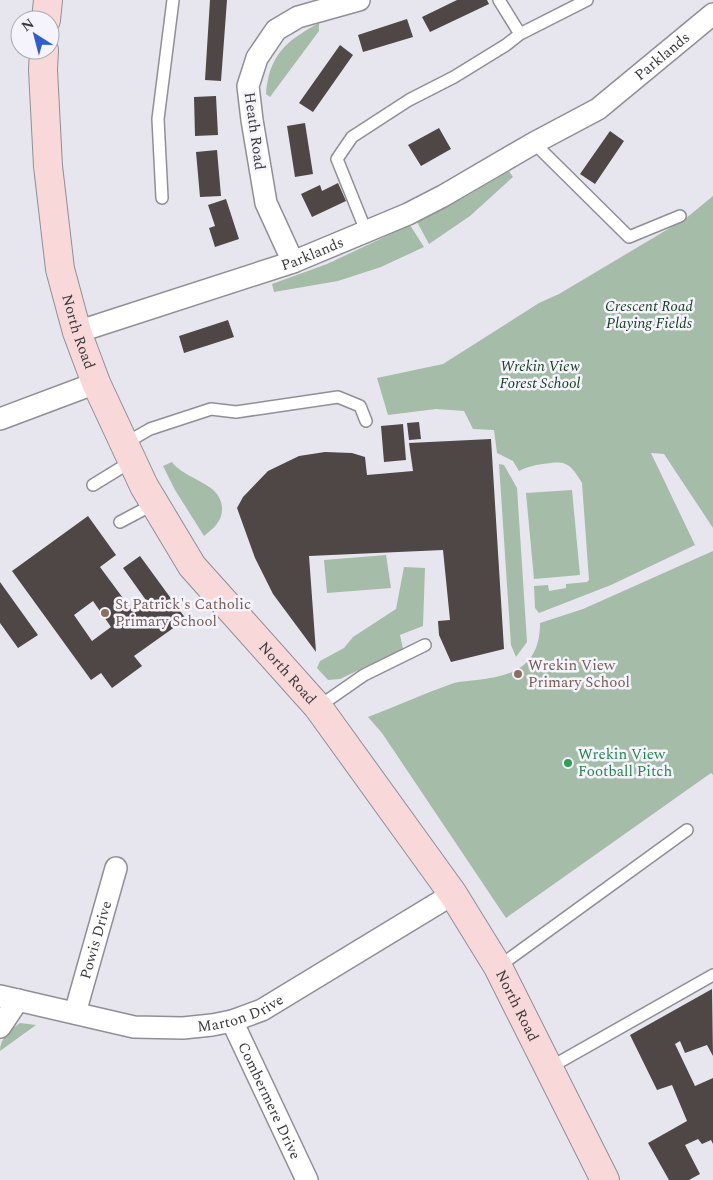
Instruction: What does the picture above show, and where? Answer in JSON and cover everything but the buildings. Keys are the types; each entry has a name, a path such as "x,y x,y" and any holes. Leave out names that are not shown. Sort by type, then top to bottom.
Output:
{"street":[{"name":"Heath Road","path":"293,262 266,203 248,86 257,58 276,30 298,17 359,0"},
{"name":"Parklands","path":"77,332 293,262 443,196 534,143 598,109 713,14"},
{"name":"North Road","path":"44,60 48,166 60,269 77,332 96,383 154,504 192,566 318,707 453,894 498,968 605,1180"},
{"path":"0,419 96,383"},
{"name":"Powis Drive","path":"75,1013 116,868"},
{"name":"Marton Drive","path":"9,998 134,1026 183,1028 232,1021 262,1010 453,894"},
{"path":"0,1027 9,998"},
{"name":"Combermere Drive","path":"232,1021 307,1180"}],"lane":[{"path":"162,198 158,119 173,0"},
{"path":"499,0 520,34"},
{"path":"366,231 337,159 352,137 409,100 454,77 499,50 520,34 586,0"},
{"path":"534,143 630,237 680,216"},
{"path":"93,485 150,429 211,409 236,412 338,397 360,406 366,421"},
{"path":"120,522 154,504"},
{"path":"318,707 364,675 425,645"},
{"path":"498,968 687,830"},
{"path":"548,1068 713,975"}],"green space":[{"path":"319,23 319,31 270,97 266,94 268,80 275,59 297,36"},
{"path":"509,171 513,177 470,216 429,244 417,222"},
{"path":"713,196 713,528 664,454 651,453 695,545 611,585 539,613 535,608 534,586 548,585 549,591 566,588 566,584 587,582 589,580 582,483 578,476 567,464 557,462 528,467 519,471 513,461 497,453 494,430 473,429 464,411 436,409 388,415 377,378 443,364 539,303 559,294 685,219"},
{"path":"410,225 424,247 381,267 338,281 274,292 272,284 327,264"},
{"path":"172,462 185,473 209,487 220,499 222,507 221,516 214,527 204,536 175,490 163,466"},
{"path":"499,464 504,465 517,488 527,642 516,657 511,645"},
{"path":"572,490 580,575 534,579 526,493"},
{"path":"713,551 713,775 711,773 506,918 382,733 368,717 454,683 491,678 514,671 523,666 536,649 540,623 583,609"},
{"path":"386,555 391,588 327,593 324,560"},
{"path":"404,567 425,568 423,626 400,635 403,649 340,679 328,680 317,668 320,661 344,648 353,637 396,609"},
{"path":"20,1023 36,1025 0,1051 4,1038"}],"place":[{"name":"St Patrick's Catholic Primary School","path":"105,613"},
{"name":"Wrekin View Primary School","path":"518,674"},
{"name":"Wrekin View Football Pitch","path":"568,763"}],"park label":[{"name":"Crescent Road Playing Fields","path":"649,314"},
{"name":"Wrekin View Forest School","path":"540,374"}]}
